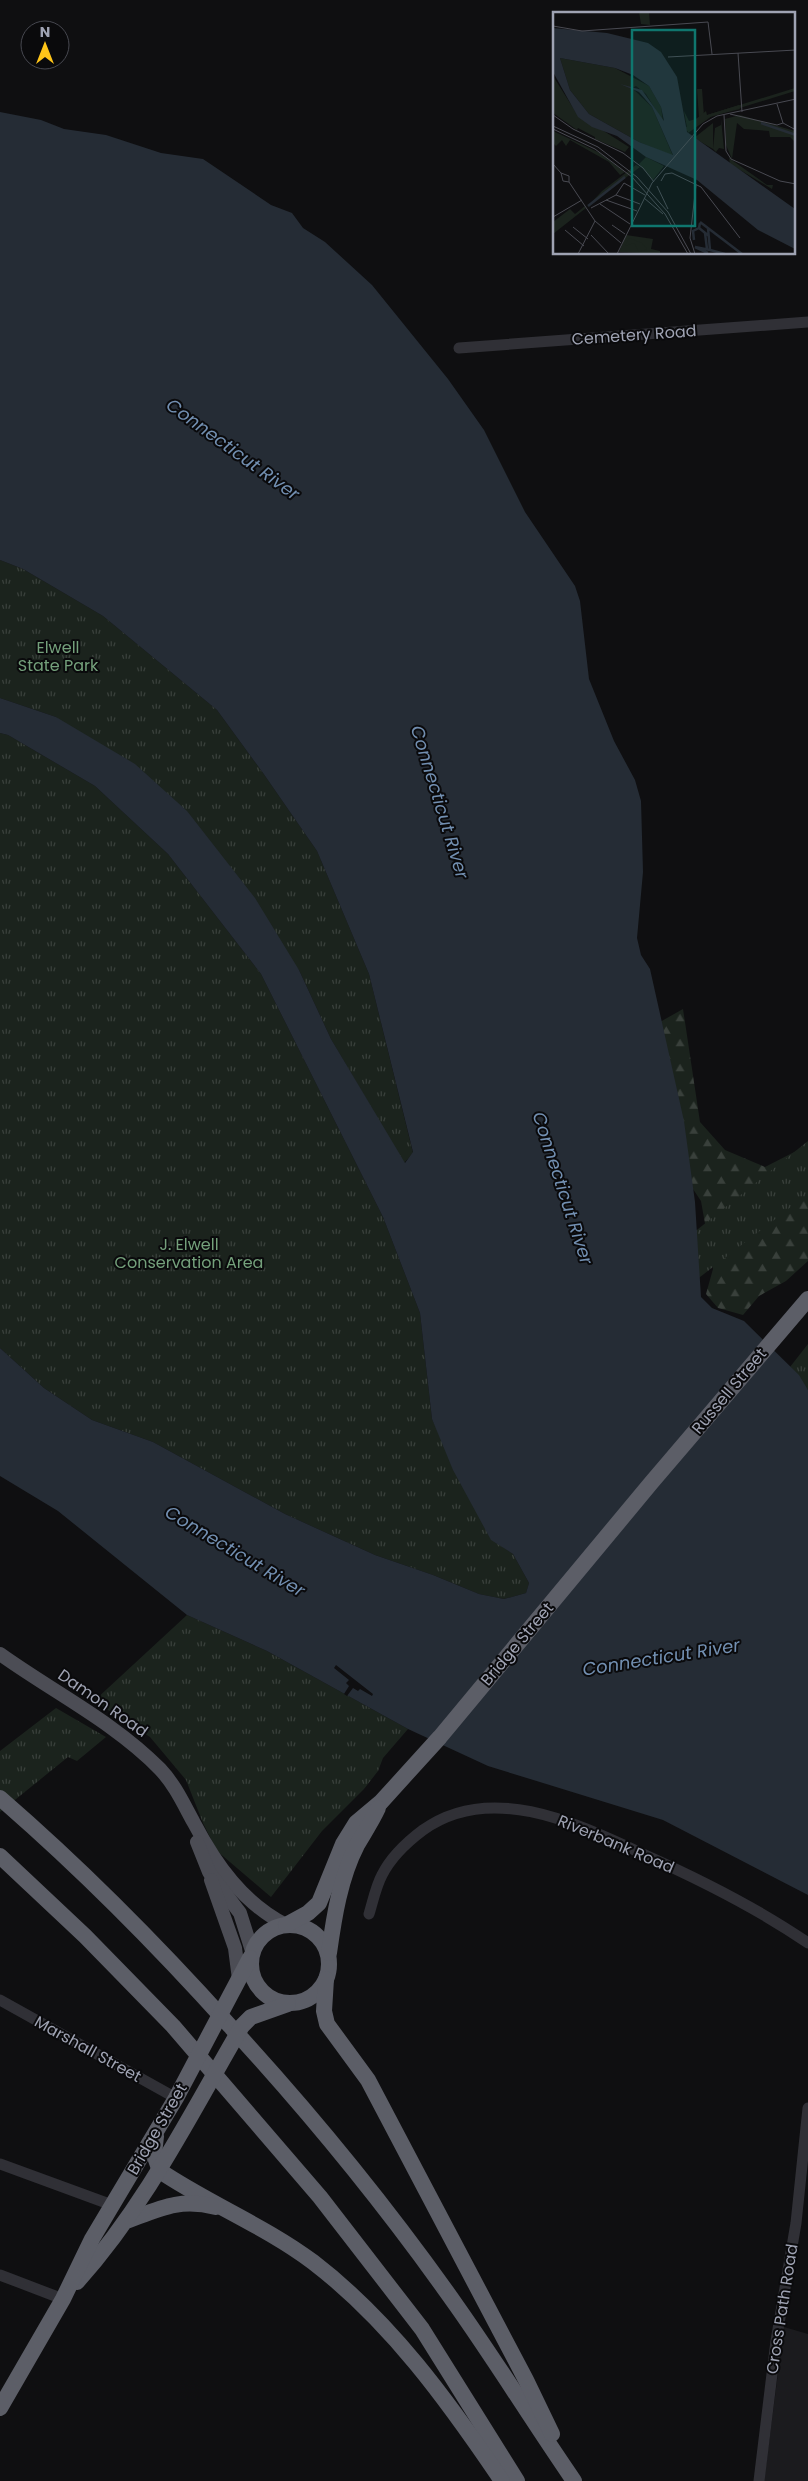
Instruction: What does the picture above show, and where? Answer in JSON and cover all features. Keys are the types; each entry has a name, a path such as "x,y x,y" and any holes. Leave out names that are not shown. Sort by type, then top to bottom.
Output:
{"highway":[{"name":"Russell Street","path":"650,1484 808,1299"},
{"name":"Bridge Street","path":"286,1925 308,1914 319,1902 347,1836 356,1823 381,1802 440,1737 650,1484"},
{"path":"0,1798 108,1898 194,1986 261,2060 354,2170 456,2304 574,2481"},
{"name":"Bridge Street","path":"328,1953 337,1906 347,1870 357,1846 381,1802"},
{"path":"0,1856 85,1936 173,2026 237,2097 336,2216 438,2352 517,2481"},
{"path":"326,1979 323,1987 305,2001 288,2004 273,2000 260,1988 254,1977 251,1954 258,1942 271,1930 286,1925 298,1926 313,1934 328,1953 324,2011 327,2024 372,2088 526,2380 574,2481"},
{"name":"Bridge Street","path":"0,2408 63,2299 92,2239 176,2098 251,1954"},
{"name":"Bridge Street","path":"63,2299 108,2248 160,2171 242,2026 251,2017 288,2004"},
{"path":"158,2129 154,2154 160,2171 270,2234 313,2262 367,2310 438,2389 502,2481"},
{"path":"126,2221 150,2210 176,2203 209,2205 228,2210"}],"main road":[{"name":"Damon Road","path":"0,1654 122,1735 144,1753 175,1786 208,1849 244,1895 266,1915 286,1925"},
{"name":"Damon Road","path":"190,1817 199,1851 209,1872 235,1948 239,1979"},
{"name":"Damon Road","path":"209,1872 240,1913 251,1954"}],"street":[{"name":"Cemetery Road","path":"459,348 808,322"},
{"name":"Riverbank Road","path":"369,1914 381,1876 393,1859 415,1836 428,1826 455,1814 477,1809 501,1808 534,1812 605,1837 726,1894 808,1943"},
{"name":"Marshall Street","path":"1,2002 176,2098"},
{"name":"Cross Path Road","path":"759,2481 775,2348 796,2223 808,2108"},
{"path":"0,2164 112,2205"},
{"path":"0,2275 63,2299"}],"shaded area":[{"path":"784,2327 808,2334 808,2481 764,2481"}],"green space":[{"name":"Elwell State Park","path":"0,560 23,569 103,616 217,710 317,851 369,974 413,1153 404,1163 331,1039 299,970 56,717 0,698"},
{"name":"J. Elwell Conservation Area","path":"0,733 8,735 95,786 168,854 261,974 383,1217 420,1313 432,1419 491,1539 513,1554 529,1583 526,1593 504,1599 479,1594 433,1575 375,1555 285,1514 153,1442 92,1420 44,1388 0,1348"},
{"path":"683,1009 700,1122 725,1150 765,1167 808,1145 808,1261 786,1281 759,1296 743,1315 718,1308 706,1294 713,1269 701,1201 685,1177 660,1022"},
{"path":"808,1141 808,1194 579,1370 562,1338"},
{"path":"808,1344 808,1390 790,1367"},
{"path":"187,1615 267,1651 408,1729 383,1758 378,1771 364,1789 322,1831 271,1897 217,1851 203,1823 186,1780 150,1737 94,1701"},
{"path":"56,1708 106,1737 77,1761 68,1757 0,1812 0,1751"}],"water":[{"name":"Connecticut River","path":"0,112 41,120 64,129 106,135 161,153 203,159 271,205 292,213 303,228 325,242 372,285 448,379 484,430 525,512 575,586 580,601 589,679 614,741 635,780 641,801 643,872 637,938 641,955 650,969 684,1121 695,1202 701,1297 712,1308 744,1321 799,1375 808,1390 808,1895 663,1820 488,1766 408,1729 267,1651 187,1615 58,1511 0,1476 0,1348 44,1388 92,1420 153,1442 285,1514 375,1555 433,1575 479,1594 504,1599 526,1593 529,1583 513,1554 491,1540 453,1470 432,1419 420,1313 383,1217 261,974 168,854 95,786 8,735 0,733 0,698 56,717 135,764 187,811 255,898 299,970 331,1039 405,1163 413,1152 369,974 317,851 217,710 103,616 23,569 0,560"}],"pier":[{"path":"336,1665 373,1694 372,1696 360,1689 358,1691 353,1688 347,1696 344,1694 349,1686 346,1683 349,1680 334,1668"}]}
